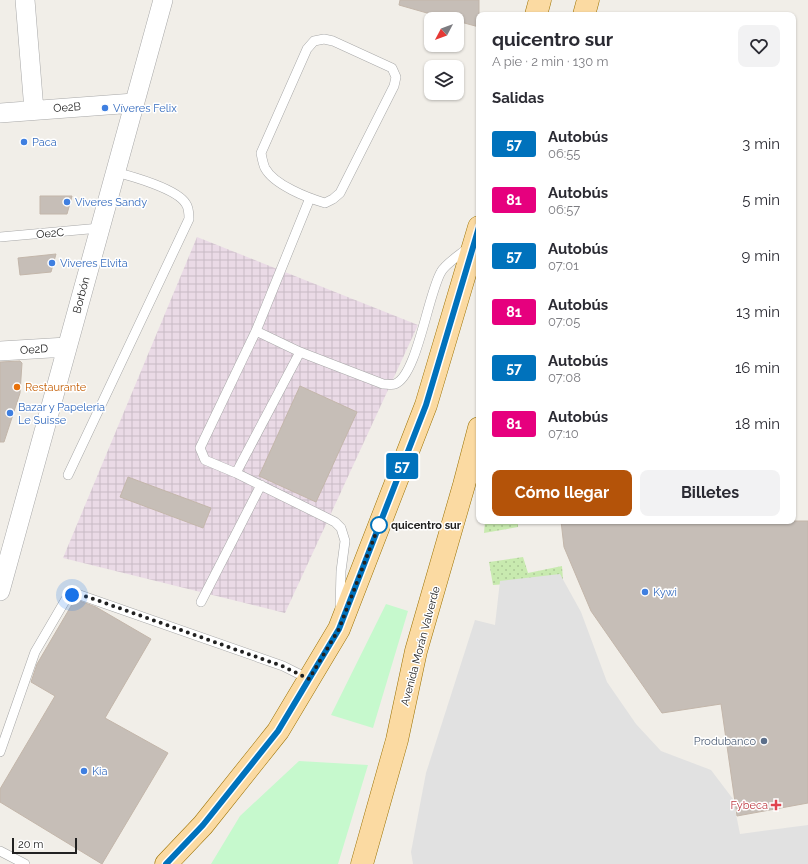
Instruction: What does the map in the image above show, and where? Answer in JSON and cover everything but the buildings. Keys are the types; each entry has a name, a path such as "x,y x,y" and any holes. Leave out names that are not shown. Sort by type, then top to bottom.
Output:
{"main road":[{"path":"537,12 540,0"},
{"path":"585,12 588,0"},
{"path":"166,864 203,825 278,731 339,629 426,405 476,238"},
{"name":"Avenida Morán Valverde","path":"362,864 397,740 416,651 476,439"}],"street":[{"path":"25,0 34,110"},
{"name":"Borbón","path":"0,591 6,550 67,347 162,0"},
{"name":"Oe2B","path":"0,113 134,102"},
{"name":"Oe2D","path":"0,351 67,347"}],"lane":[{"path":"324,39 333,41 392,68 396,77 394,86 340,193 325,203 310,198 275,180 265,168 261,153 307,50 314,42 324,39"},
{"path":"68,475 189,219 189,211 186,203 180,197 139,179 115,172"},
{"path":"310,198 256,331 200,448 205,460 261,485 335,522 341,528 345,541 341,572 339,629"},
{"name":"Oe2C","path":"0,237 100,228"},
{"path":"256,331 300,352 383,384 394,384 400,381 407,372 416,352 432,291 441,270 476,236"},
{"path":"236,473 300,352"},
{"path":"201,602 261,485"},
{"path":"0,752 35,652 66,600 72,595 77,594 282,666 309,679"},
{"path":"0,851 25,864"}],"shaded area":[{"path":"197,237 418,325 285,613 63,558"},
{"path":"560,574 581,612 607,682 636,724 661,751 711,770 733,799 740,834 808,825 808,864 413,864 411,852 426,773 475,620 495,625 500,581"}],"green space":[{"path":"485,524 518,524 518,527 484,533"},
{"path":"523,557 528,573 562,566 563,580 493,585 489,562"},
{"path":"386,604 408,611 373,728 331,715"},
{"path":"299,761 368,765 338,864 211,864 240,816"}],"bus line":[{"name":"57","path":"166,864 203,825 278,731 339,629 426,405 476,237"}],"place":[{"name":"Víveres Felix","path":"105,108"},
{"name":"Paca","path":"24,142"},
{"name":"Viveres Sandy","path":"67,202"},
{"name":"Viveres Elvita","path":"52,263"},
{"name":"Restaurante","path":"17,387"},
{"name":"Bazar y Papeleria Le Suisse","path":"10,413"},
{"name":"quicentro sur","path":"379,525"},
{"name":"Kywi","path":"645,592"},
{"name":"Produbanco","path":"764,741"},
{"name":"Kia","path":"84,771"},
{"name":"Fybeca","path":"776,805"}],"route":[{"path":"72,595 77,594 88,597 282,666 309,679 339,629 379,525"}]}
